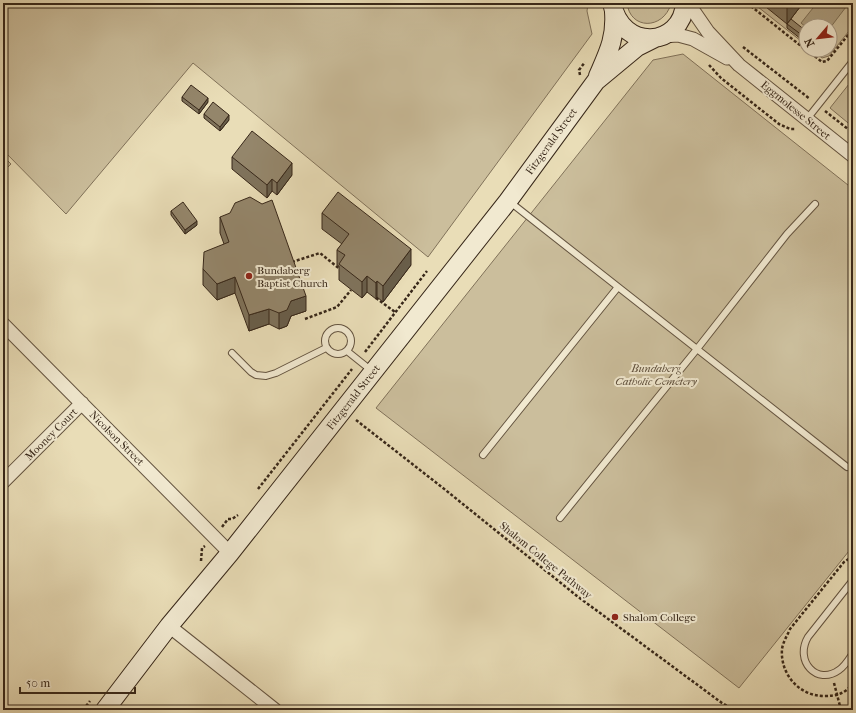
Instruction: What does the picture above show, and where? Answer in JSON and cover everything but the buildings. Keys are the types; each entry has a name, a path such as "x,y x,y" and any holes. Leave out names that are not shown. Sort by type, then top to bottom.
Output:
{"street":[{"path":"596,81 637,47 673,30 680,21 685,3"},
{"path":"688,3 708,32 739,65"},
{"path":"613,8 618,22 625,30 634,35 644,38 678,35 693,39 739,65"},
{"path":"596,81 613,39 615,25 613,8"},
{"name":"Eggmolesse Street","path":"739,65 853,156"},
{"name":"Fitzgerald Street","path":"105,710 169,626 230,553 374,372 508,200 596,81"},
{"name":"Nicolson Street","path":"3,324 230,553"},
{"name":"Mooney Court","path":"3,482 82,403"},
{"path":"169,626 275,710"}],"lane":[{"path":"807,119 853,60"},
{"path":"508,200 847,467"},
{"path":"560,518 697,349 787,234 815,204"},
{"path":"483,455 618,287"},
{"path":"338,328 346,331 351,338 351,343 347,351 344,353 336,354 326,348 326,336 331,330 338,328"},
{"path":"232,353 251,372 256,375 266,376 276,373 326,348"},
{"path":"347,351 374,372"},
{"path":"853,580 804,643 803,657 811,670 824,675 832,674 838,671 853,653"}],"path":[{"path":"747,3 798,44"},
{"path":"838,48 853,29"},
{"path":"740,45 853,133"},
{"path":"817,58 822,62 827,62 830,58"},
{"path":"709,65 721,78 779,124 790,129"},
{"path":"291,262 320,253 344,273"},
{"path":"351,370 426,271"},
{"path":"305,319 337,307 351,290"},
{"path":"376,298 395,312"},
{"name":"Shalom College Pathway","path":"353,417 444,488 577,596 722,703 734,710"},
{"path":"832,674 841,710"}],"green space":[{"path":"3,3 588,3 587,11 592,34 428,257 193,63 66,214 3,150"},
{"path":"627,3 671,4 667,13 661,19 647,23 640,22 634,18 629,12"},
{"path":"753,3 853,3 853,26 838,45 838,18 798,18 798,39"},
{"name":"Bundaberg Catholic Cemetery","path":"683,54 853,189 853,546 739,688 376,408 653,60"},
{"path":"853,79 853,127 830,108"},
{"path":"3,156 11,164 3,172"}],"shaded area":[{"path":"817,3 849,3 838,18 805,18"}],"place":[{"name":"Bundaberg Baptist Church","path":"249,276"},
{"name":"Shalom College","path":"615,617"}]}
